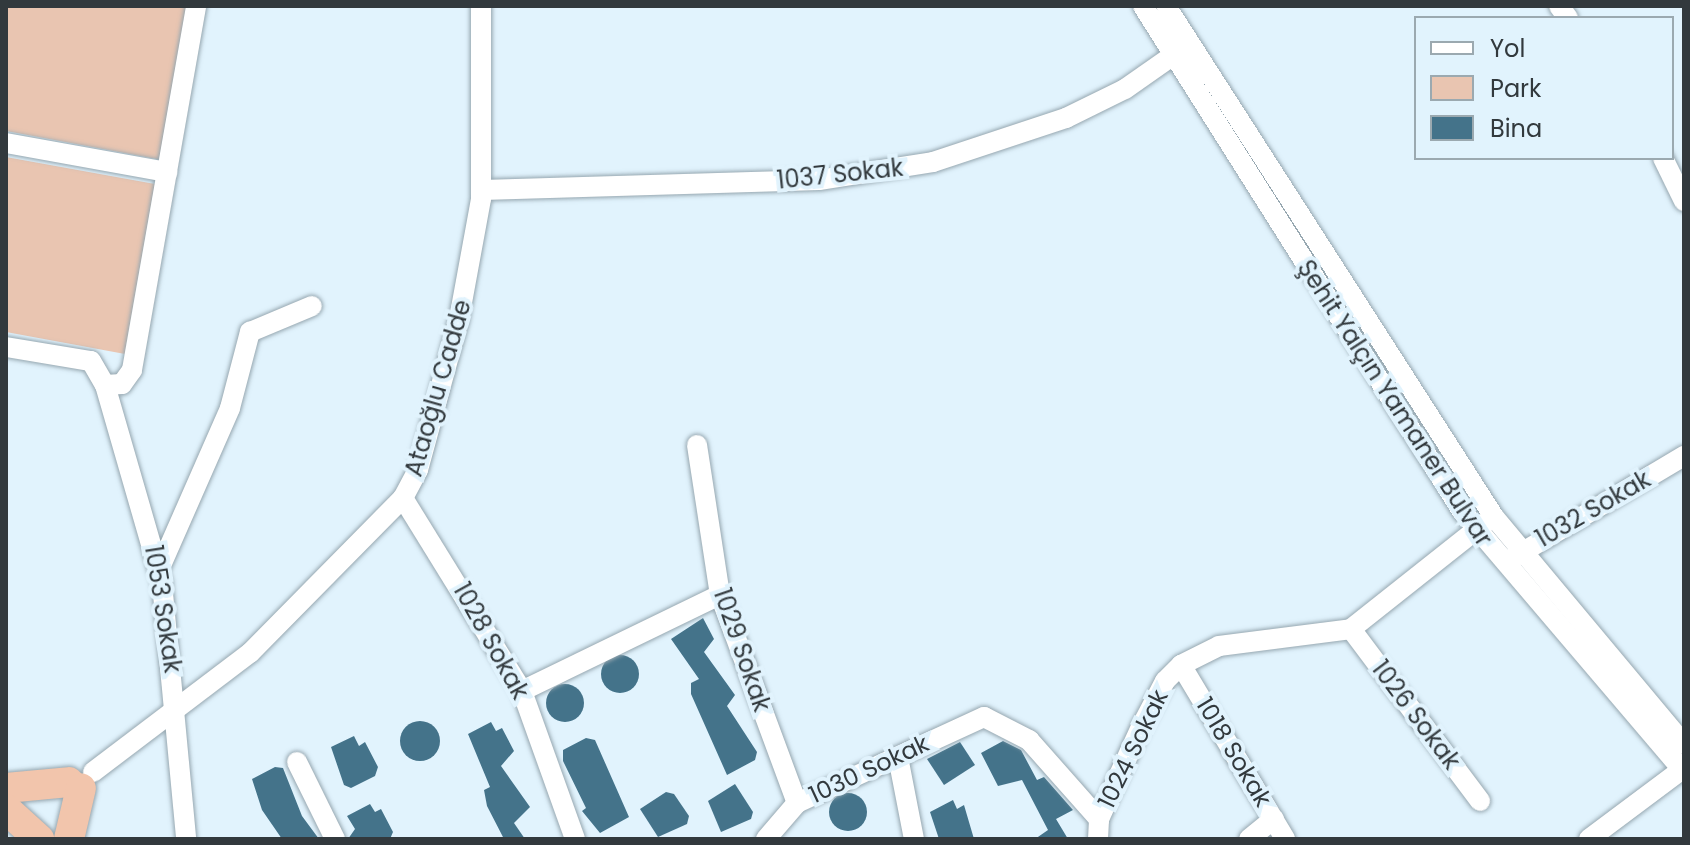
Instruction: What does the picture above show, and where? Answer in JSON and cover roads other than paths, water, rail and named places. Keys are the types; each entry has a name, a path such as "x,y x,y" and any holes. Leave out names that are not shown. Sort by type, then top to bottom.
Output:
{"highway":[{"path":"6,788 81,781 69,839"}],"street":[{"path":"105,385 122,384 132,370 196,6"},
{"name":"Ataoğlu Cadde","path":"23,824 250,653 403,498 418,470 459,319 482,190 481,6"},
{"name":"Şehit Yalçın Yamaner Bulvar","path":"1143,6 1181,49 1475,529 1512,558 1683,770"},
{"path":"1166,6 1181,49 1494,517 1512,558 1684,744"},
{"name":"1037 Sokak","path":"482,190 819,180 933,162 1066,118 1125,89 1181,49"},
{"path":"6,143 167,172"},
{"path":"1664,160 1684,201"},
{"path":"159,570 230,408 250,332 312,306"},
{"name":"1053 Sokak","path":"6,347 91,361 105,385 159,570 178,707 186,839"},
{"name":"1029 Sokak","path":"697,445 720,595 797,803"},
{"name":"1032 Sokak","path":"1512,558 1684,456"},
{"name":"1028 Sokak","path":"403,498 522,691 575,839"},
{"path":"1181,665 1219,646 1351,629 1494,517"},
{"path":"522,691 720,595"},
{"name":"1026 Sokak","path":"1351,629 1480,801"},
{"name":"1018 Sokak","path":"1181,665 1285,839"},
{"name":"1024 Sokak","path":"1099,829 1165,681 1181,665"},
{"name":"1030 Sokak","path":"766,839 797,803 984,717 1029,740 1099,829"},
{"path":"898,757 914,839"},
{"path":"297,762 335,839"},
{"path":"1589,839 1683,770"},
{"name":"Ataoğlu Cadde","path":"23,824 81,781"},
{"path":"1249,839 1274,819"}]}
